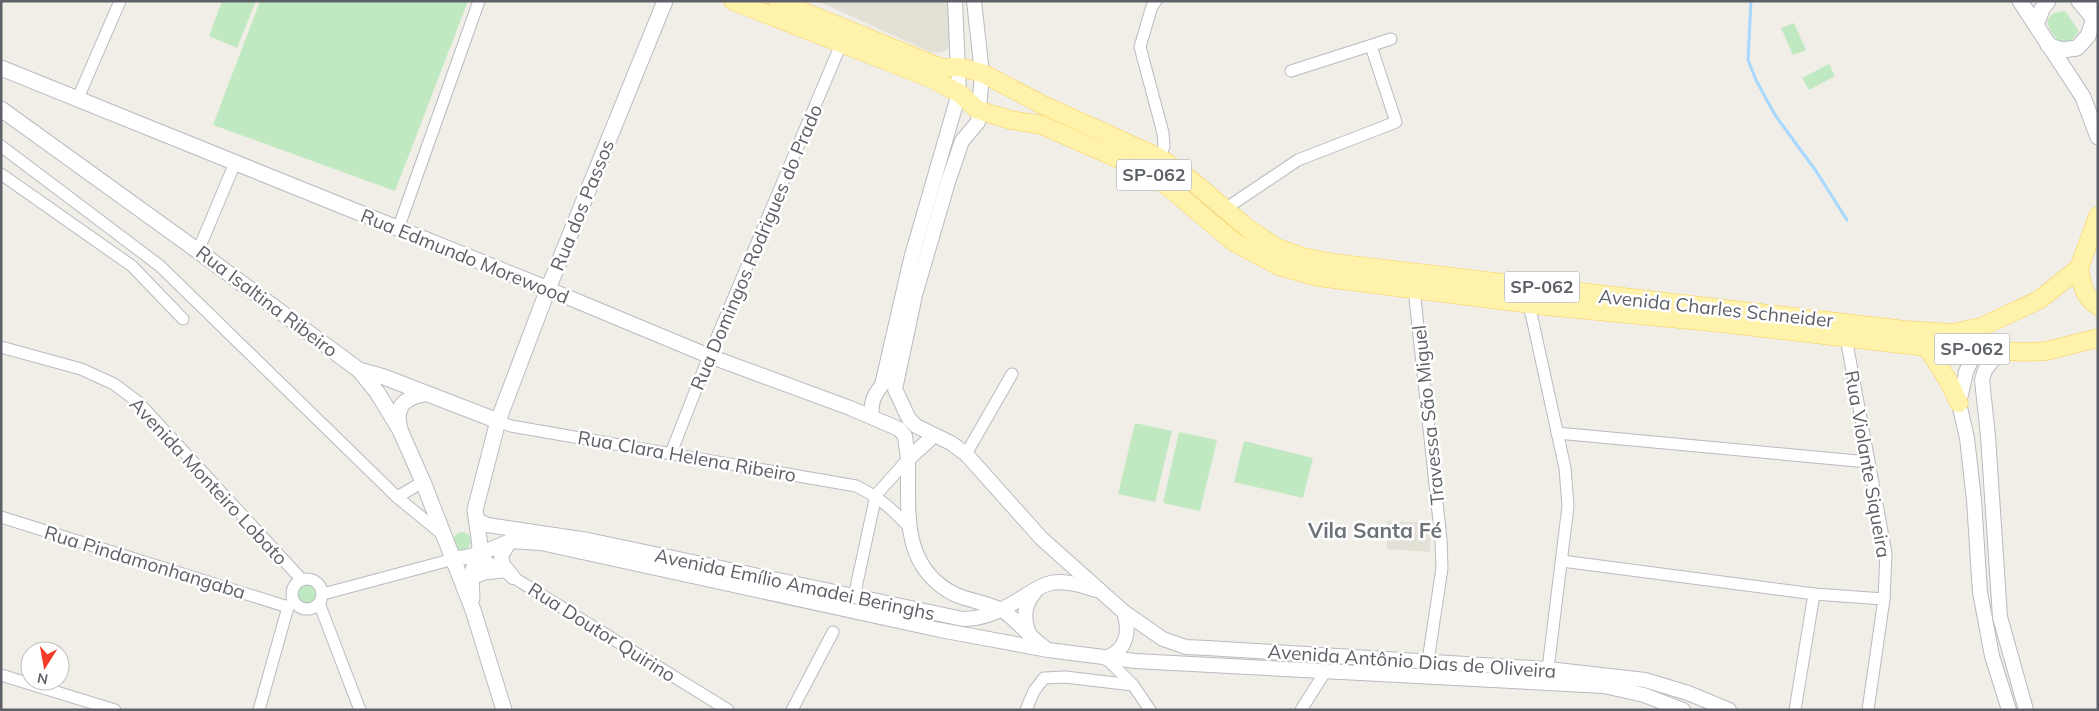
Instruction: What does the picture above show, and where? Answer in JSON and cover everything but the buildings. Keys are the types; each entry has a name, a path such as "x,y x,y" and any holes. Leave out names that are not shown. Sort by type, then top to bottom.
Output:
{"main road":[{"name":"Rua dos Passos","path":"473,610 471,577 480,546 475,510 498,421 548,289 665,1"},
{"name":"Avenida Charles Schneider","path":"733,1 933,79 959,93 978,116 1042,125 1153,174 1234,242 1278,266 1318,277 1529,304 1927,347 2004,351 2053,350 2098,338"},
{"name":"Avenida Charles Schneider","path":"777,1 942,68 959,67 982,74 1160,158 1191,180 1246,227 1277,248 1303,257 1334,263 1905,330 1952,333 1981,327 2039,300 2079,268"},
{"path":"2020,1 2083,97 2098,137"},
{"path":"2036,25 2042,9 2048,1"},
{"path":"2048,45 2062,50 2077,48 2088,36 2096,21 2079,1"},
{"name":"Rua Edmundo Morewood","path":"1,68 548,289"},
{"path":"1011,120 1018,106 1020,96 1018,92"},
{"name":"Rua Isaltina Ribeiro","path":"1,109 198,250 359,370 377,392 400,430 423,482 473,610"},
{"path":"2098,216 2079,268 2083,287 2089,299 2098,306"},
{"path":"1976,349 2039,300"},
{"path":"1927,347 1949,382 1959,403"},
{"path":"359,370 384,377 498,421"},
{"path":"400,430 397,418 401,405 411,396 424,394"},
{"path":"471,577 484,572 507,574"},
{"path":"473,610 500,708"}],"street":[{"path":"78,98 120,1"},
{"path":"398,229 479,1"},
{"path":"955,1 959,93 911,259 882,385 873,396 871,408 875,418 888,415 893,410 915,295 948,182 962,142 978,116 982,74 974,1"},
{"path":"1156,1 1152,6 1140,47 1163,133 1164,146 1160,158"},
{"path":"2096,1 2096,21"},
{"path":"1291,70 1391,39"},
{"name":"Rua Domingos Rodrigues do Prado","path":"671,453 709,356 842,42"},
{"path":"1225,209 1298,160 1396,122 1371,46"},
{"path":"1,146 160,266 397,496 444,535"},
{"path":"198,250 235,164"},
{"path":"1,174 132,266 183,319"},
{"name":"Rua Edmundo Morewood","path":"548,289 709,356 875,418 903,432 908,459"},
{"name":"Travessa São Miguel","path":"1414,289 1442,540 1442,568 1428,661"},
{"path":"1529,304 1565,468 1568,506 1548,669"},
{"name":"Rua Violante Siqueira","path":"1846,338 1886,553 1884,599 1868,710"},
{"name":"Avenida Monteiro Lobato","path":"1,347 81,369 114,384 138,402 302,580"},
{"path":"1976,349 1966,372 1959,403 1967,438 1974,500 1980,592 1992,656 2010,710"},
{"path":"2004,351 1992,360 1984,370 1982,380 1988,436 2000,617 2026,710"},
{"path":"966,454 1012,374"},
{"name":"Avenida Antônio Dias de Oliveira","path":"896,389 900,403 909,420 916,426 951,443 966,454 1042,540 1106,594 1124,612 1163,639 1186,647 1548,669 1645,680 1688,693 1729,710"},
{"name":"Rua Clara Helena Ribeiro","path":"498,421 511,426 856,486 876,495"},
{"path":"1967,438 1977,431 1988,436"},
{"path":"1557,433 1868,462"},
{"path":"854,597 876,495 908,459 930,439 931,434"},
{"path":"908,459 909,527 918,561 938,584 955,594 1002,610 1032,639 1048,650"},
{"path":"397,496 423,482"},
{"path":"876,495 909,527"},
{"name":"Rua Pindamonhangaba","path":"1,517 306,609 311,609 321,599 454,559 477,555 510,541"},
{"name":"Avenida Emílio Amadei Beringhs","path":"477,520 487,525 597,542 963,619 982,617 1002,610 1039,587 1052,583 1066,582 1079,584 1106,594"},
{"path":"507,574 501,556 510,541 541,543 940,630 1048,650 1106,658 1325,672 1604,686 1644,695 1683,710"},
{"name":"Rua Doutor Quirino","path":"477,555 728,710"},
{"path":"1562,561 1814,594 1884,599"},
{"path":"259,710 291,604 293,588 302,580 312,579 320,585 321,599 360,710"},
{"path":"1032,639 1024,621 1024,613 1028,600 1039,587"},
{"path":"1795,710 1814,594"},
{"path":"1106,658 1114,655 1123,646 1128,634 1128,624 1124,612"},
{"path":"792,710 832,632"},
{"path":"1106,658 1133,685 1150,710"},
{"path":"1301,710 1325,672"},
{"path":"1,675 95,707 115,710"},
{"path":"1026,710 1034,691 1044,678 1065,677 1133,685"}],"shaded area":[{"path":"818,1 950,1 952,44 945,51 939,53 930,52"},
{"path":"1387,521 1431,523 1430,552 1387,549"}],"green space":[{"path":"222,1 256,1 237,48 209,36"},
{"path":"260,1 468,1 395,191 213,125"},
{"path":"2065,11 2079,31 2071,41 2064,43 2053,34 2047,20 2053,13"},
{"path":"1794,23 1806,50 1793,55 1781,28"},
{"path":"1829,64 1835,76 1809,90 1802,78"},
{"path":"1135,423 1172,431 1155,502 1118,494"},
{"path":"1179,432 1217,440 1200,511 1163,503"},
{"path":"1244,441 1313,458 1303,498 1234,482"},
{"path":"458,532 466,532 471,537 469,548 458,550 453,545 453,537"},
{"path":"307,583 315,586 318,594 315,602 307,605 299,602 296,594 299,586"}],"waterway":[{"path":"1751,1 1748,60 1756,80 1775,115 1816,171 1847,220"}],"district":[{"name":"Vila Santa Fé","path":"1375,531"}]}
